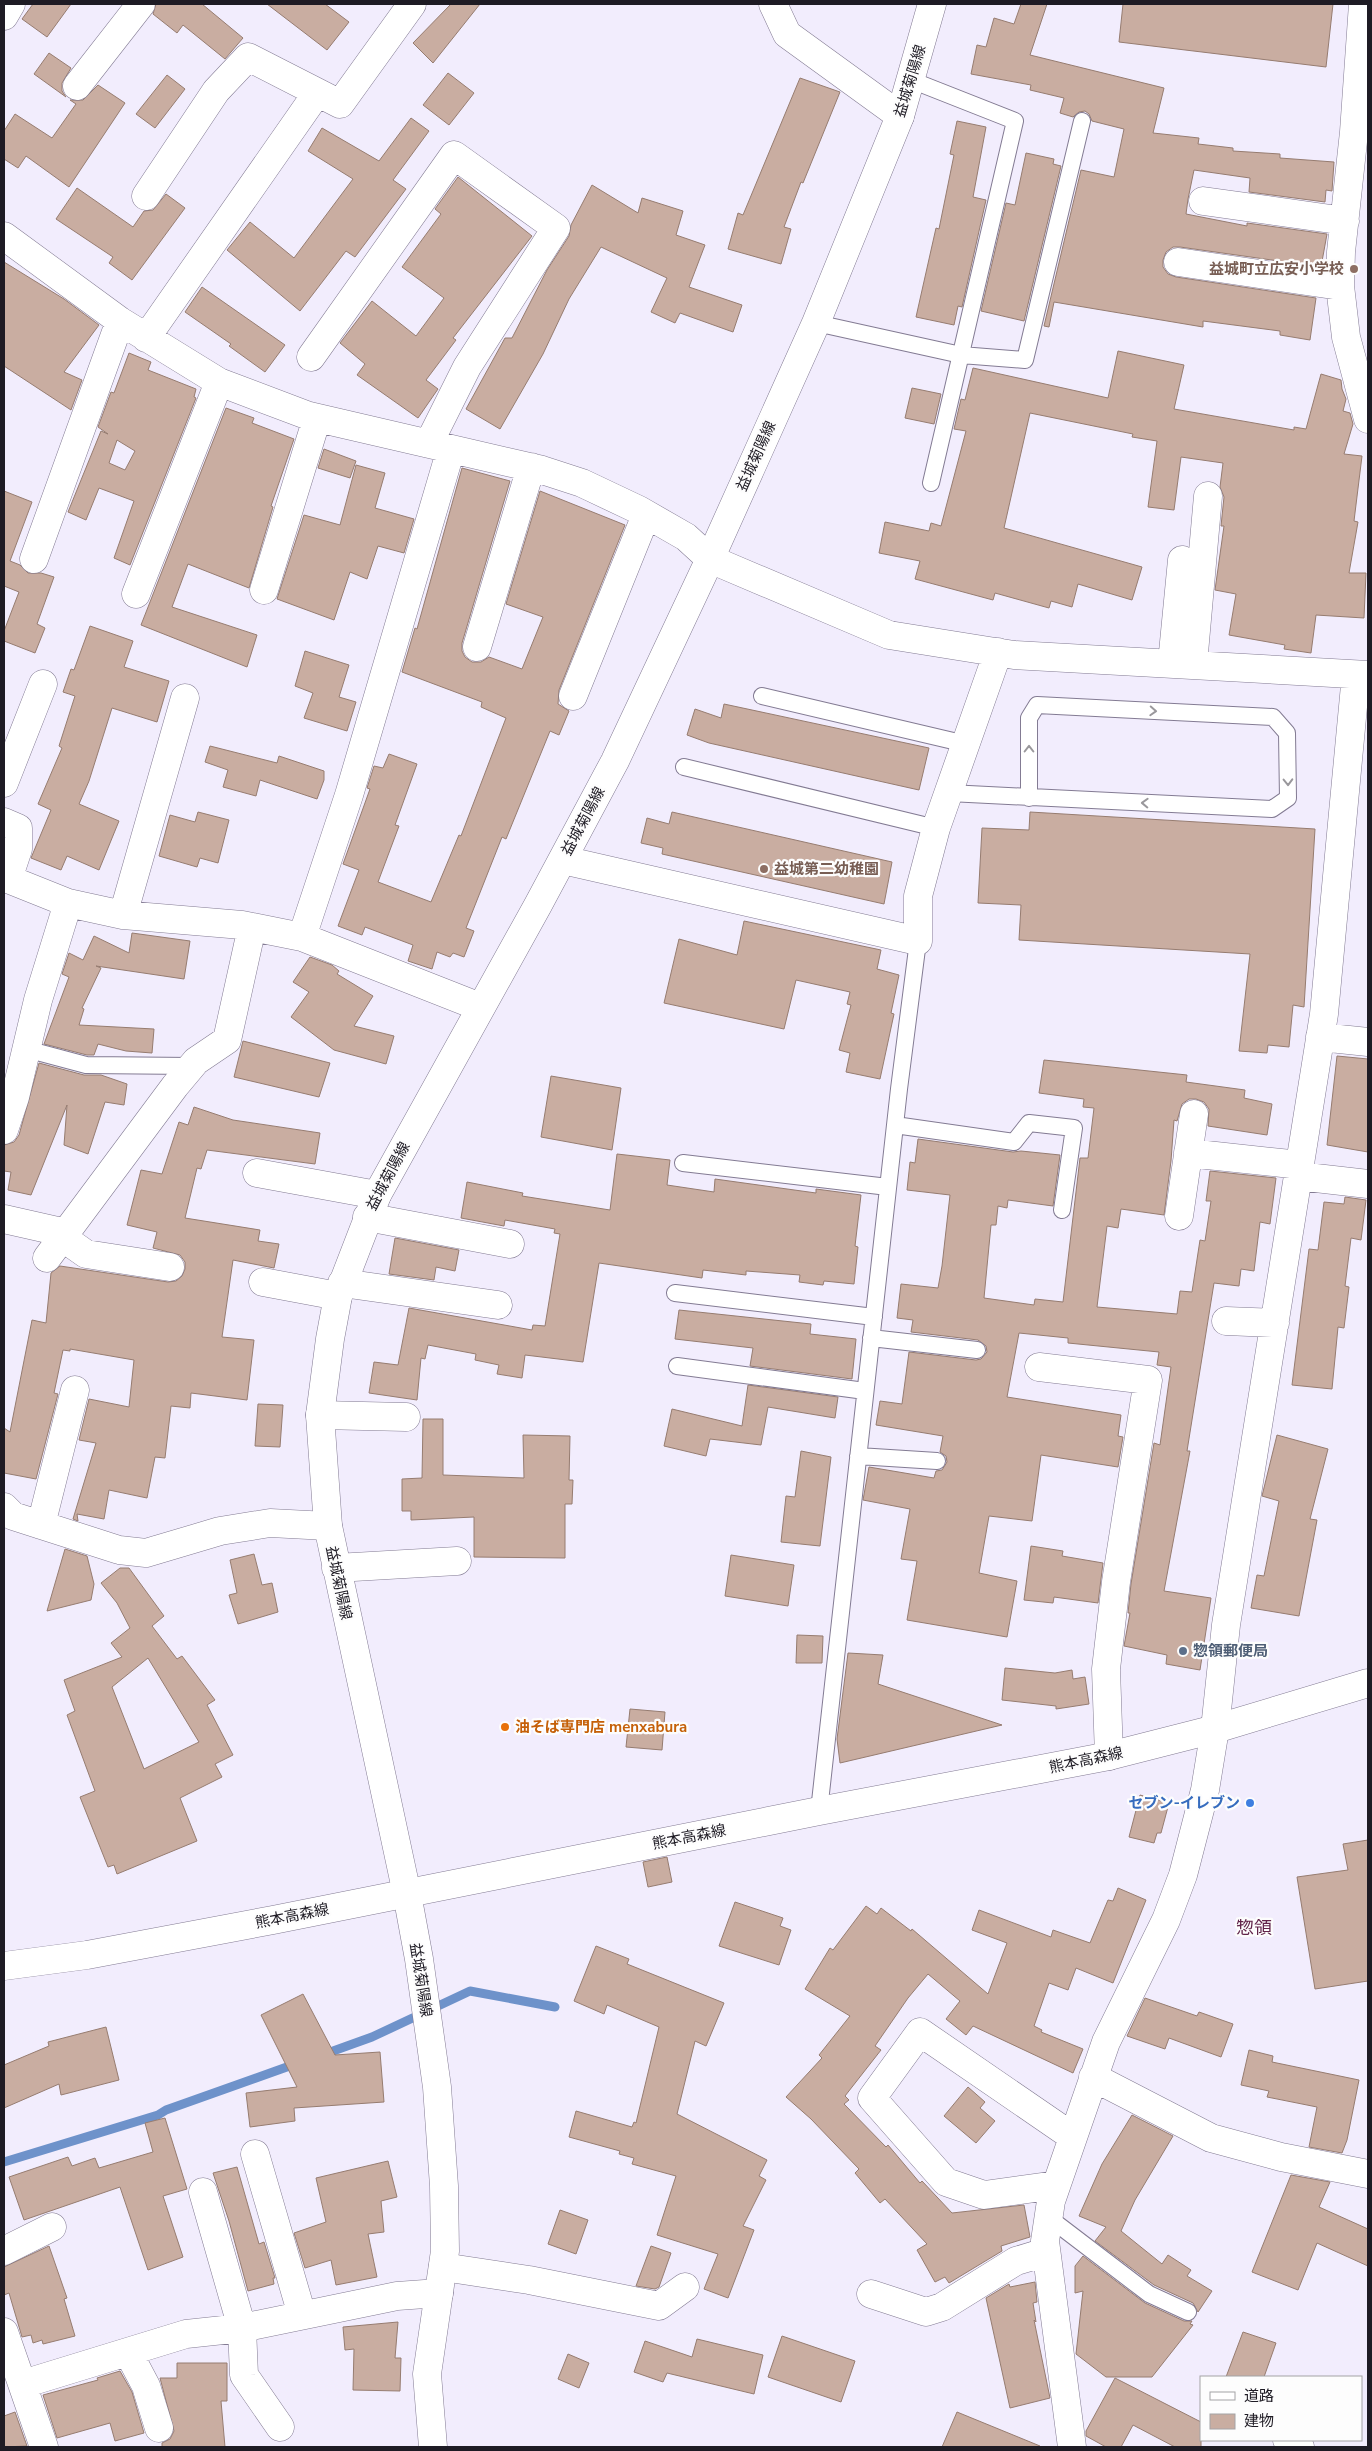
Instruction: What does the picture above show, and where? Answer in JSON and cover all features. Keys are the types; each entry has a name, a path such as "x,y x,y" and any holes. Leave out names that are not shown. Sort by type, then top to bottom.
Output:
{"street":[{"path":"4,16 11,4"},
{"path":"77,86 141,4"},
{"path":"146,196 216,91 248,58 340,104 412,4"},
{"path":"773,4 787,34 900,116"},
{"name":"益城菊陽線","path":"433,2447 427,2374 445,2251 444,2186 437,2086 424,1993 407,1894 328,1526 320,1415 330,1339 340,1289 372,1206 480,1007 563,860 615,761 710,559 816,323 900,116 932,4"},
{"path":"1363,4 1361,132 1345,221 1340,286 1346,337 1368,419"},
{"path":"146,338 317,93"},
{"path":"302,937 349,794 440,446 467,368 556,228 454,155 311,357"},
{"path":"1203,201 1345,221"},
{"path":"4,236 120,321 219,382 317,418 531,467 582,483 646,514 686,537 710,559 888,635 1014,655 1362,675 1320,1037 1226,1626 1215,1729 1205,1790 1183,1875 1166,1920 1106,2042 1056,2185 1048,2217 1045,2241 1046,2252 1072,2447"},
{"path":"1178,262 1340,286"},
{"path":"34,559 120,321"},
{"path":"136,594 219,382"},
{"path":"264,590 317,418"},
{"path":"477,646 531,467"},
{"path":"1183,664 1208,496"},
{"path":"573,696 646,514"},
{"path":"1182,560 1183,664"},
{"path":"563,860 918,942 918,896 936,828 998,652"},
{"path":"4,783 43,684"},
{"path":"123,915 185,698"},
{"path":"4,822 18,828 18,848 8,878 68,903 123,915 252,927 302,937 480,1007"},
{"path":"4,1130 38,1000 68,903"},
{"path":"58,1242 175,1086 192,1066 226,1040 252,927"},
{"path":"1320,1037 1368,1042"},
{"path":"1179,1216 1194,1114"},
{"path":"1188,1153 1299,1170 1368,1184"},
{"path":"257,1173 510,1244"},
{"path":"4,1219 86,1254 170,1267"},
{"path":"263,1282 498,1305"},
{"path":"1226,1321 1274,1323"},
{"path":"1039,1367 1148,1380 1116,1582 1106,1669 1109,1756"},
{"path":"41,1525 75,1390"},
{"path":"320,1415 406,1417"},
{"path":"4,1507 13,1516 119,1550 146,1553 220,1531 270,1524 328,1526"},
{"path":"336,1568 457,1561"},
{"name":"熊本高森線","path":"4,1966 87,1955 1109,1756 1215,1729 1368,1683"},
{"path":"1056,2185 984,2195 946,2182 872,2098 920,2032 1073,2138"},
{"path":"1093,2077 1211,2138 1281,2157 1368,2174"},
{"path":"255,2154 302,2315"},
{"path":"203,2192 242,2328 244,2375 280,2427"},
{"path":"4,2251 52,2227"},
{"path":"871,2294 926,2312 942,2307 1016,2261 1046,2252"},
{"path":"24,2384 186,2334 242,2328 397,2296 441,2280 538,2282 659,2306 684,2287"},
{"path":"4,2332 24,2384 44,2447"},
{"path":"128,2352 146,2386 158,2428"},
{"path":"1289,2441 1300,2447"}],"lane":[{"path":"911,80 1015,121 931,483"},
{"path":"816,323 961,355 1025,360 1082,121"},
{"path":"762,696 966,744"},
{"path":"949,793 1029,798 1272,808 1288,798 1287,733 1273,718 1037,705 1029,718 1029,798"},
{"path":"684,767 936,828"},
{"path":"819,1811 895,1125 918,942"},
{"path":"26,1049 86,1065 192,1066"},
{"path":"895,1125 1014,1142 1029,1123 1074,1128 1062,1210"},
{"path":"683,1163 888,1187"},
{"path":"675,1293 874,1317"},
{"path":"871,1338 977,1350"},
{"path":"677,1366 865,1391"},
{"path":"858,1456 937,1461"},
{"path":"1048,2217 1149,2294 1188,2312"}],"building":[{"path":"33,4 71,4 47,37 22,19"},
{"path":"156,4 202,4 243,38 225,59 183,25 177,33 153,14"},
{"path":"267,4 325,4 349,22 327,50"},
{"path":"451,4 480,4 433,63 413,43"},
{"path":"1021,4 1047,4 1030,55 1164,88 1153,133 1199,138 1198,144 1233,148 1233,151 1280,154 1280,158 1334,162 1332,191 1326,190 1325,202 1249,192 1250,178 1194,170 1186,214 1247,226 1247,223 1327,234 1321,267 1180,247 1173,247 1166,252 1163,260 1163,267 1168,274 1176,277 1316,298 1310,340 1280,335 1280,331 1203,321 1203,327 1054,302 1049,327 1044,326 1081,170 1114,177 1124,129 1092,121 1089,114 1085,111 1079,112 1073,117 1060,113 1064,98 1030,90 1031,85 971,74 977,45 986,47 994,18 1014,24"},
{"path":"1123,4 1333,4 1326,67 1119,42"},
{"path":"49,53 71,68 62,83 62,91 66,97 34,74"},
{"path":"448,73 474,93 449,125 423,105"},
{"path":"167,75 185,89 155,128 136,114"},
{"path":"800,78 840,92 803,183 801,182 784,227 791,229 781,264 728,249 738,213 743,215"},
{"path":"98,85 125,103 69,187 26,156 18,168 4,159 4,131 15,114 52,138 76,104 70,100 83,100"},
{"path":"411,118 429,131 393,180 406,189 355,257 346,251 300,311 227,250 250,222 294,258 353,179 308,151 322,128 379,161"},
{"path":"957,121 986,127 973,197 986,200 962,307 958,306 954,325 916,317 936,228 939,229 954,155 950,154"},
{"path":"1026,153 1054,159 1053,164 1061,166 1024,321 981,311 1006,203 1015,205"},
{"path":"458,177 532,236 453,338 456,340 426,380 438,389 418,418 357,375 365,364 340,343 372,301 416,336 444,298 402,267 441,214 435,209"},
{"path":"592,185 638,213 642,198 683,211 676,235 705,245 689,287 742,305 733,332 680,313 675,323 651,312 667,278 601,247 569,299 543,354 500,429 466,409 505,338 512,338 547,270 569,236 571,225"},
{"path":"77,188 133,227 144,211 153,210 166,194 185,208 132,280 109,263 113,257 56,219"},
{"path":"4,262 64,299 99,325 64,372 82,380 71,410 4,366"},
{"path":"202,287 285,345 265,372 229,346 231,344 185,312"},
{"path":"1118,351 1184,365 1174,409 1294,430 1294,427 1306,429 1321,374 1341,380 1346,399 1343,411 1350,413 1353,424 1344,454 1362,456 1354,521 1358,522 1349,573 1366,573 1364,618 1316,615 1311,653 1284,649 1285,645 1229,635 1236,594 1215,590 1224,526 1221,526 1224,497 1220,487 1223,463 1181,457 1174,510 1148,507 1157,441 1132,437 1133,434 1030,413 1004,528 1142,567 1132,600 1078,584 1072,607 1051,601 1049,608 995,593 993,600 915,579 920,561 879,553 885,522 929,531 931,523 941,526 966,431 954,429 961,399 965,400 973,368 1108,398"},
{"path":"129,353 151,362 148,370 196,389 194,397 196,398 130,565 114,558 134,501 99,488 86,520 68,512 101,431 108,434 98,427 111,392 114,393","holes":["117,440 135,451 125,470 109,463"]},
{"path":"912,388 941,394 934,424 905,418"},
{"path":"226,408 254,418 252,423 294,439 271,506 273,507 249,588 188,564 172,607 257,635 247,667 141,625"},
{"path":"324,449 356,461 350,478 318,468"},
{"path":"356,465 385,473 375,508 414,519 404,553 378,546 367,579 350,572 334,620 277,599 304,515 340,525"},
{"path":"462,468 510,481 462,643 462,651 465,657 472,662 481,662 489,657 522,669 543,617 506,604 540,491 625,525 559,690 558,704 569,711 559,735 550,731 506,839 502,837 466,928 474,931 464,957 453,953 450,957 437,952 432,969 408,961 413,945 365,927 362,935 338,926 359,870 343,864 370,789 367,788 374,766 383,768 389,754 417,764 395,825 399,826 378,882 431,902 459,835 461,836 506,718 481,707 482,702 402,672 415,628 417,629"},
{"path":"4,491 32,502 10,561 20,565 28,573 41,573 54,577 37,624 45,628 35,653 4,641 4,631 19,592 4,586"},
{"path":"90,626 133,641 124,667 169,681 157,722 112,708 89,781 79,804 119,821 99,870 67,856 61,870 31,858 51,810 38,804 62,748 59,746 75,696 63,692 71,669 74,670"},
{"path":"305,651 349,665 339,697 356,702 347,731 304,718 313,693 295,686"},
{"path":"724,704 929,748 919,790 709,743 687,735 695,709 721,718"},
{"path":"210,746 277,763 279,756 324,771 324,780 317,799 260,780 256,796 223,787 228,770 205,762"},
{"path":"198,812 229,820 218,863 200,858 197,867 159,856 170,815 195,822"},
{"path":"672,812 892,862 884,904 662,854 663,848 641,843 647,818 669,824"},
{"path":"1030,812 1315,829 1304,1007 1293,1005 1289,1047 1268,1045 1267,1053 1239,1051 1250,954 1019,940 1021,905 978,903 982,828 1029,830"},
{"path":"744,921 881,950 877,969 899,975 891,1013 894,1014 880,1079 846,1072 850,1053 839,1050 851,1005 847,1004 850,992 796,980 784,1029 664,1003 679,939 737,955"},
{"path":"132,933 190,941 184,979 96,966 101,968 82,1008 84,1009 79,1025 154,1029 152,1053 126,1051 98,1044 94,1055 87,1055 44,1044 69,977 62,974 69,953 83,960 94,936 129,953"},
{"path":"310,957 332,965 339,971 337,974 373,996 354,1026 394,1036 386,1064 334,1050 291,1017 309,992 293,982"},
{"path":"243,1041 330,1063 319,1097 234,1077"},
{"path":"1337,1056 1368,1059 1368,1152 1327,1145"},
{"path":"1044,1060 1187,1075 1186,1082 1245,1090 1244,1098 1272,1104 1267,1135 1208,1126 1209,1109 1204,1102 1189,1099 1182,1104 1177,1121 1174,1120 1164,1215 1121,1209 1118,1228 1107,1226 1097,1307 1177,1314 1180,1291 1192,1292 1200,1240 1205,1241 1211,1201 1206,1201 1210,1171 1276,1178 1270,1224 1260,1222 1254,1271 1241,1269 1239,1286 1214,1283 1187,1451 1190,1451 1164,1591 1211,1598 1200,1670 1166,1664 1167,1655 1124,1646 1130,1613 1128,1613 1131,1584 1154,1443 1160,1445 1171,1367 1157,1365 1159,1352 1068,1343 1068,1338 1019,1333 1007,1397 1121,1415 1118,1436 1123,1437 1118,1467 1041,1455 1032,1521 989,1516 979,1573 1017,1581 1007,1637 907,1620 917,1561 901,1559 910,1509 863,1500 869,1467 934,1478 936,1471 942,1470 947,1462 946,1456 940,1452 943,1436 876,1425 880,1401 902,1404 909,1352 976,1360 981,1359 987,1352 986,1346 978,1340 911,1332 913,1320 897,1318 901,1284 938,1288 942,1266 950,1195 907,1190 910,1162 915,1163 918,1139 1013,1152 1021,1151 1060,1155 1053,1206 1008,1200 1007,1208 998,1206 996,1225 991,1225 984,1298 1034,1305 1035,1299 1063,1302 1080,1158 1088,1158 1094,1108 1083,1107 1084,1099 1039,1093"},
{"path":"39,1063 84,1075 101,1075 127,1084 124,1105 105,1102 88,1154 64,1145 67,1105 31,1195 8,1190 11,1172 4,1171 4,1145 14,1142 19,1135"},
{"path":"551,1076 621,1088 612,1150 541,1137"},
{"path":"194,1107 233,1120 320,1133 315,1164 207,1150 201,1169 197,1168 185,1218 260,1230 258,1241 279,1244 274,1268 233,1260 222,1337 254,1340 247,1400 191,1393 190,1408 171,1406 165,1458 155,1457 147,1498 109,1490 104,1519 77,1514 78,1521 73,1519 96,1443 79,1440 89,1399 129,1407 134,1360 70,1349 70,1351 63,1350 54,1393 58,1394 36,1479 4,1473 4,1428 10,1432 32,1320 46,1323 51,1273 60,1266 168,1282 176,1281 182,1276 185,1262 180,1255 153,1248 157,1232 127,1225 141,1170 162,1174 179,1122 188,1125"},
{"path":"617,1154 670,1160 667,1185 714,1192 715,1179 816,1193 816,1189 861,1195 855,1246 858,1247 854,1284 824,1281 823,1285 799,1282 800,1275 746,1271 746,1275 703,1270 702,1278 599,1263 583,1362 525,1355 522,1378 497,1374 499,1365 475,1360 476,1354 428,1345 425,1359 421,1358 417,1400 369,1393 374,1362 398,1365 409,1308 532,1330 533,1325 545,1326 560,1234 554,1233 555,1229 505,1220 504,1226 461,1218 467,1182 523,1193 522,1196 610,1210"},
{"path":"1345,1197 1366,1200 1361,1240 1351,1238 1345,1286 1349,1287 1344,1328 1338,1327 1332,1389 1292,1385 1309,1249 1318,1250 1324,1202 1344,1204"},
{"path":"395,1238 459,1250 455,1271 436,1267 434,1280 389,1274"},
{"path":"679,1310 811,1324 810,1334 856,1339 852,1379 750,1366 753,1348 675,1339"},
{"path":"748,1385 838,1397 835,1418 768,1407 761,1445 710,1439 706,1456 664,1446 672,1409 742,1426"},
{"path":"258,1404 283,1405 280,1447 255,1446"},
{"path":"423,1419 443,1419 443,1475 524,1478 523,1435 570,1436 569,1480 573,1480 572,1504 565,1504 565,1558 474,1557 474,1517 411,1520 411,1511 402,1511 402,1479 422,1478"},
{"path":"1277,1435 1328,1449 1310,1519 1317,1520 1299,1616 1251,1608 1257,1575 1264,1576 1279,1501 1262,1496"},
{"path":"801,1451 831,1457 820,1546 781,1542 786,1496 795,1497"},
{"path":"1031,1546 1063,1551 1062,1556 1103,1563 1098,1603 1054,1597 1053,1603 1024,1600"},
{"path":"65,1549 87,1556 94,1584 91,1600 47,1611"},
{"path":"254,1554 262,1585 272,1583 278,1612 238,1624 229,1595 237,1593 230,1560"},
{"path":"731,1555 794,1565 788,1606 725,1596"},
{"path":"120,1568 129,1568 164,1616 152,1626 177,1659 182,1656 215,1700 207,1705 233,1755 215,1764 222,1777 180,1798 197,1841 117,1874 114,1865 108,1867 80,1797 95,1791 67,1715 75,1711 64,1680 122,1657 111,1643 130,1628 117,1603 101,1583","holes":["148,1658 199,1742 144,1769 112,1687"]},
{"path":"797,1635 823,1636 822,1663 796,1663"},
{"path":"848,1653 883,1655 878,1684 1002,1725 840,1763 837,1739"},
{"path":"1005,1668 1055,1673 1072,1670 1073,1679 1085,1677 1089,1704 1056,1709 1056,1706 1002,1700"},
{"path":"630,1709 665,1712 662,1750 626,1747"},
{"path":"1140,1795 1169,1803 1161,1833 1157,1833 1154,1843 1129,1837"},
{"path":"1368,1840 1368,1981 1315,1989 1297,1877 1348,1870 1343,1844"},
{"path":"667,1857 672,1882 648,1887 643,1862"},
{"path":"1118,1888 1146,1900 1113,1983 1076,1968 1068,1990 1049,1983 1034,2026 1042,2030 1041,2032 1083,2049 1073,2073 973,2026 966,2035 946,2019 960,2001 928,1974 908,1998 875,2046 881,2050 845,2096 849,2100 844,2104 886,2147 888,2145 920,2183 922,2181 952,2213 1024,2205 1030,2237 1001,2246 1002,2251 949,2283 945,2277 935,2282 917,2250 927,2244 885,2199 880,2203 855,2173 859,2169 811,2119 786,2097 822,2058 819,2055 850,2016 805,1989 830,1948 833,1950 866,1906 877,1914 881,1908 911,1931 912,1929 988,1994 1007,1943 972,1930 979,1910 1051,1937 1053,1930 1090,1943 1108,1900 1113,1901"},
{"path":"735,1902 783,1918 780,1926 791,1930 779,1965 719,1946"},
{"path":"596,1946 629,1959 627,1964 724,2003 706,2046 695,2041 677,2114 767,2160 759,2176 766,2180 743,2226 754,2230 728,2298 704,2289 718,2254 657,2235 676,2176 632,2164 634,2158 619,2154 620,2151 569,2137 576,2111 632,2127 634,2122 636,2123 659,2027 607,2005 604,2014 574,2001"},
{"path":"303,1994 335,2055 380,2052 384,2102 294,2108 295,2121 250,2127 246,2093 297,2087 261,2015"},
{"path":"1145,1998 1197,2016 1199,2012 1233,2024 1221,2057 1169,2038 1165,2049 1127,2036"},
{"path":"106,2027 119,2080 61,2095 59,2084 4,2108 4,2065 49,2046 48,2042"},
{"path":"1249,2050 1273,2056 1272,2062 1359,2080 1347,2140 1342,2153 1309,2147 1317,2107 1267,2097 1269,2091 1241,2085"},
{"path":"968,2087 985,2102 980,2108 995,2121 976,2143 944,2116"},
{"path":"1132,2115 1173,2136 1135,2200 1121,2231 1162,2264 1168,2255 1191,2270 1187,2276 1212,2291 1198,2312 1193,2303 1154,2285 1095,2241 1106,2227 1079,2216 1102,2164"},
{"path":"165,2118 187,2189 163,2196 183,2257 148,2270 120,2187 24,2220 9,2177 68,2157 72,2166 95,2158 99,2168 153,2152 145,2123"},
{"path":"388,2161 397,2197 381,2201 384,2232 368,2234 377,2277 336,2285 331,2260 305,2268 294,2233 326,2222 316,2178"},
{"path":"237,2167 259,2244 264,2242 275,2278 273,2278 274,2284 248,2291 229,2221 213,2173"},
{"path":"1291,2175 1330,2182 1319,2207 1368,2229 1368,2266 1317,2243 1298,2290 1252,2272"},
{"path":"560,2210 588,2220 576,2254 548,2244"},
{"path":"49,2246 67,2298 64,2299 75,2336 43,2344 42,2340 33,2343 31,2335 22,2337 9,2293 4,2295 4,2267"},
{"path":"651,2246 671,2253 659,2287 655,2289 636,2286"},
{"path":"1083,2256 1145,2303 1184,2321 1192,2321 1190,2324 1193,2325 1152,2377 1106,2377 1076,2354 1083,2291 1075,2293 1075,2266"},
{"path":"1035,2282 1037,2302 1033,2303 1036,2322 1034,2320 1050,2398 1010,2408 986,2298 1009,2284 1010,2287"},
{"path":"398,2322 395,2358 401,2358 400,2391 353,2390 354,2349 345,2350 343,2327"},
{"path":"1243,2332 1276,2343 1264,2376 1226,2376"},
{"path":"782,2336 855,2361 841,2402 768,2377"},
{"path":"697,2339 763,2355 754,2394 667,2373 663,2382 634,2372 645,2341 692,2357"},
{"path":"568,2354 589,2363 579,2388 558,2379"},
{"path":"177,2363 227,2363 227,2401 221,2401 225,2447 162,2447 162,2443 170,2439 174,2431 160,2378 177,2378"},
{"path":"120,2371 132,2392 144,2433 115,2441 110,2423 57,2438 43,2395 98,2380 97,2378"},
{"path":"1115,2378 1200,2421 1201,2447 1175,2447 1133,2425 1121,2447 1106,2447 1086,2436 1086,2431"},
{"path":"15,2412 27,2446 4,2447 4,2416"},
{"path":"957,2412 1040,2446 1040,2447 942,2447"}],"waterway":[{"path":"322,2055 372,2037 470,1991 555,2007"},
{"path":"4,2162 158,2115 166,2110 298,2063"}],"place":[{"name":"益城町立広安小学校","path":"1354,269"},
{"name":"益城第二幼稚園","path":"764,869"},
{"name":"惣領郵便局","path":"1183,1651"},
{"name":"油そば専門店 menxabura","path":"505,1727"},
{"name":"セブン-イレブン","path":"1250,1803"}],"district":[{"name":"惣領","path":"1254,1928"}]}
